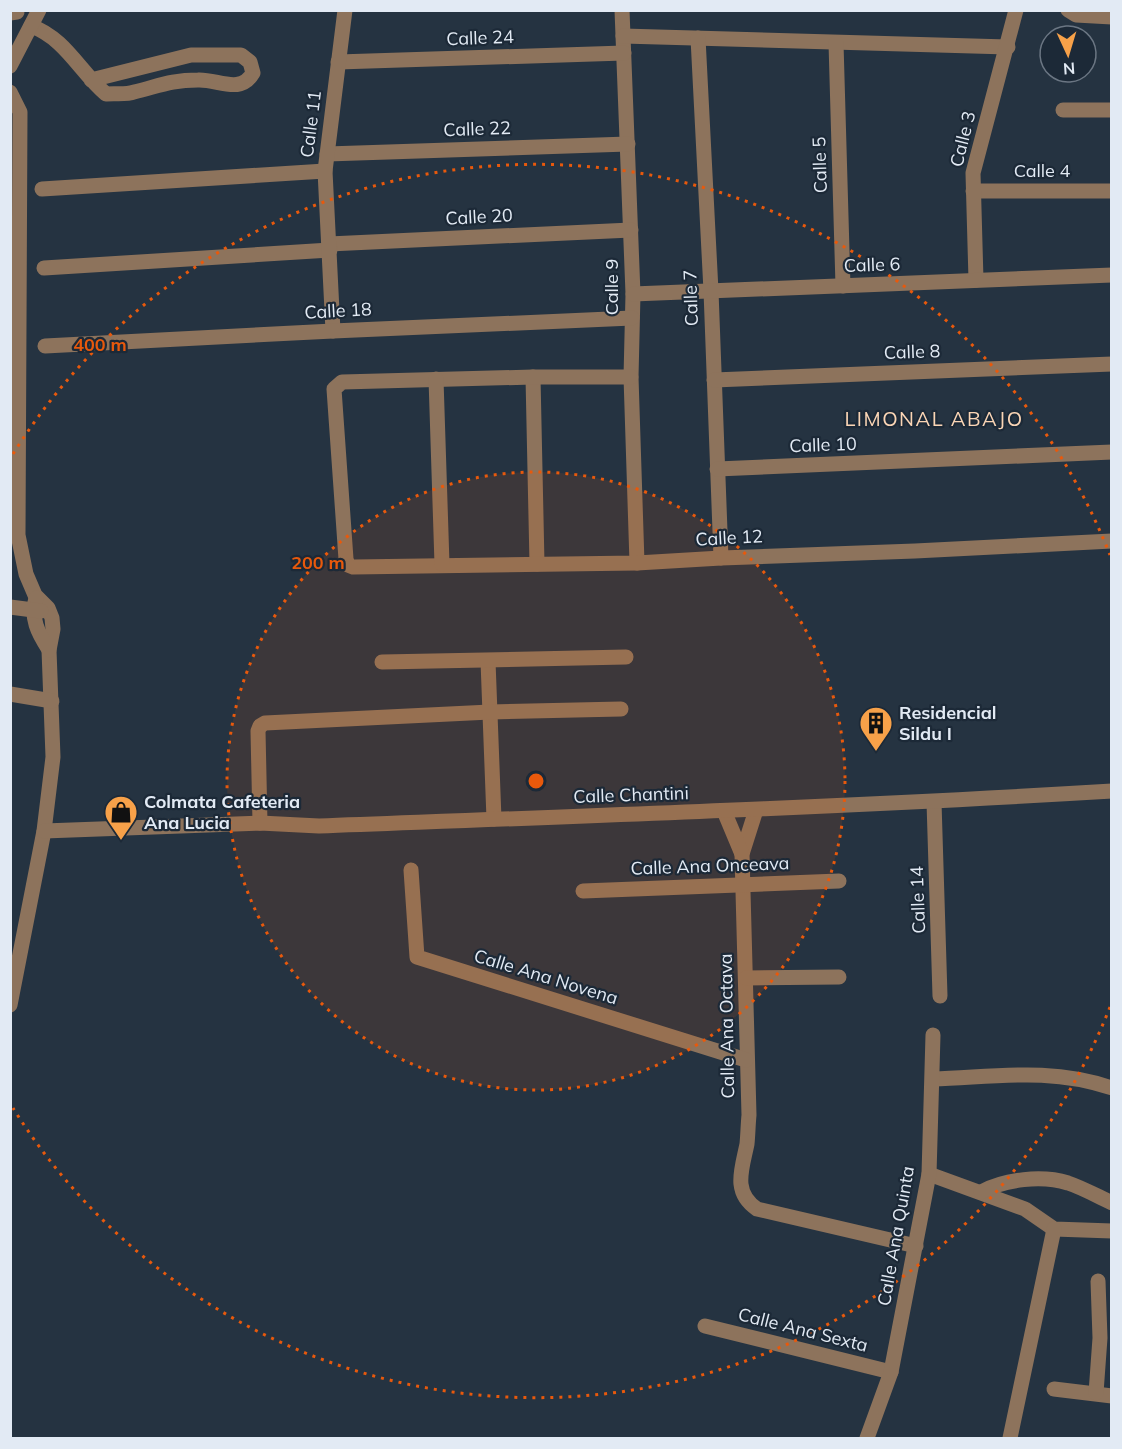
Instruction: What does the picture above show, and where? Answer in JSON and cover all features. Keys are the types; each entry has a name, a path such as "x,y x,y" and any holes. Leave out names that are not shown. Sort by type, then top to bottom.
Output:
{"street":[{"path":"10,66 39,10"},
{"name":"Calle 11","path":"333,331 325,171 345,10"},
{"name":"Calle 9","path":"622,10 633,294 631,377 637,563"},
{"name":"Calle 3","path":"976,280 973,191 975,159 1008,47 1016,10"},
{"path":"1068,10 1076,15 1112,17"},
{"path":"31,26 42,30 63,46 91,81 106,94 132,93 175,81 201,80 240,85 248,82 253,73 250,62 241,55 191,55 91,81"},
{"path":"623,36 1008,47"},
{"name":"Calle 7","path":"698,38 711,291 721,558"},
{"name":"Calle 5","path":"836,43 843,286"},
{"name":"Calle 24","path":"338,62 624,53"},
{"path":"10,92 20,112 15,194 20,251 14,534 35,604 36,627 49,650"},
{"path":"1063,110 1112,110"},
{"name":"Calle 22","path":"327,154 628,144"},
{"path":"42,189 325,171"},
{"name":"Calle 4","path":"973,191 1112,190"},
{"name":"Calle 20","path":"44,268 329,247 631,230"},
{"path":"10,231 20,251"},
{"name":"Calle 6","path":"633,294 1112,275"},
{"name":"Calle 18","path":"45,346 632,318"},
{"name":"Calle 8","path":"714,380 1112,364"},
{"path":"533,377 537,564"},
{"path":"442,564 436,379 631,377"},
{"name":"Calle 12","path":"436,379 342,382 334,389 348,565 353,567 637,563 1112,541"},
{"name":"Calle 10","path":"717,469 1112,452"},
{"path":"10,606 35,604 50,612 53,629 49,650 53,757 44,831 10,1005"},
{"path":"382,662 626,657"},
{"path":"488,661 494,819"},
{"path":"10,693 52,701"},
{"path":"260,824 258,731 265,723 490,712 621,709"},
{"name":"Calle Chantini","path":"44,831 260,824 319,826 756,810 1112,791"},
{"name":"Calle 14","path":"934,802 940,996"},
{"name":"Calle Ana Octava","path":"756,810 742,854 749,1115 740,1180 744,1196 757,1209 916,1246"},
{"name":"Calle Ana Octava","path":"724,811 742,854"},
{"name":"Calle Ana Novena","path":"411,870 417,957 746,1060"},
{"name":"Calle Ana Onceava","path":"583,891 839,881"},
{"path":"746,978 839,976"},
{"name":"Calle Ana Quinta","path":"867,1438 891,1372 929,1174 933,1035"},
{"path":"933,1079 1000,1074 1047,1075 1086,1080 1112,1088"},
{"path":"929,1174 1025,1209 1054,1229 1112,1231"},
{"path":"981,1192 995,1184 1043,1179 1056,1180 1112,1203"},
{"path":"1010,1438 1054,1229"},
{"path":"1096,1394 1100,1338 1098,1281"},
{"name":"Calle Ana Sexta","path":"705,1326 891,1372"},
{"path":"1054,1389 1112,1396"}],"place":[{"name":"Residencial Sildu I","path":"876,752"},
{"name":"Colmata Cafeteria Ana Lucia","path":"121,841"}],"district":[{"name":"LIMONAL ABAJO","path":"934,419"}]}
